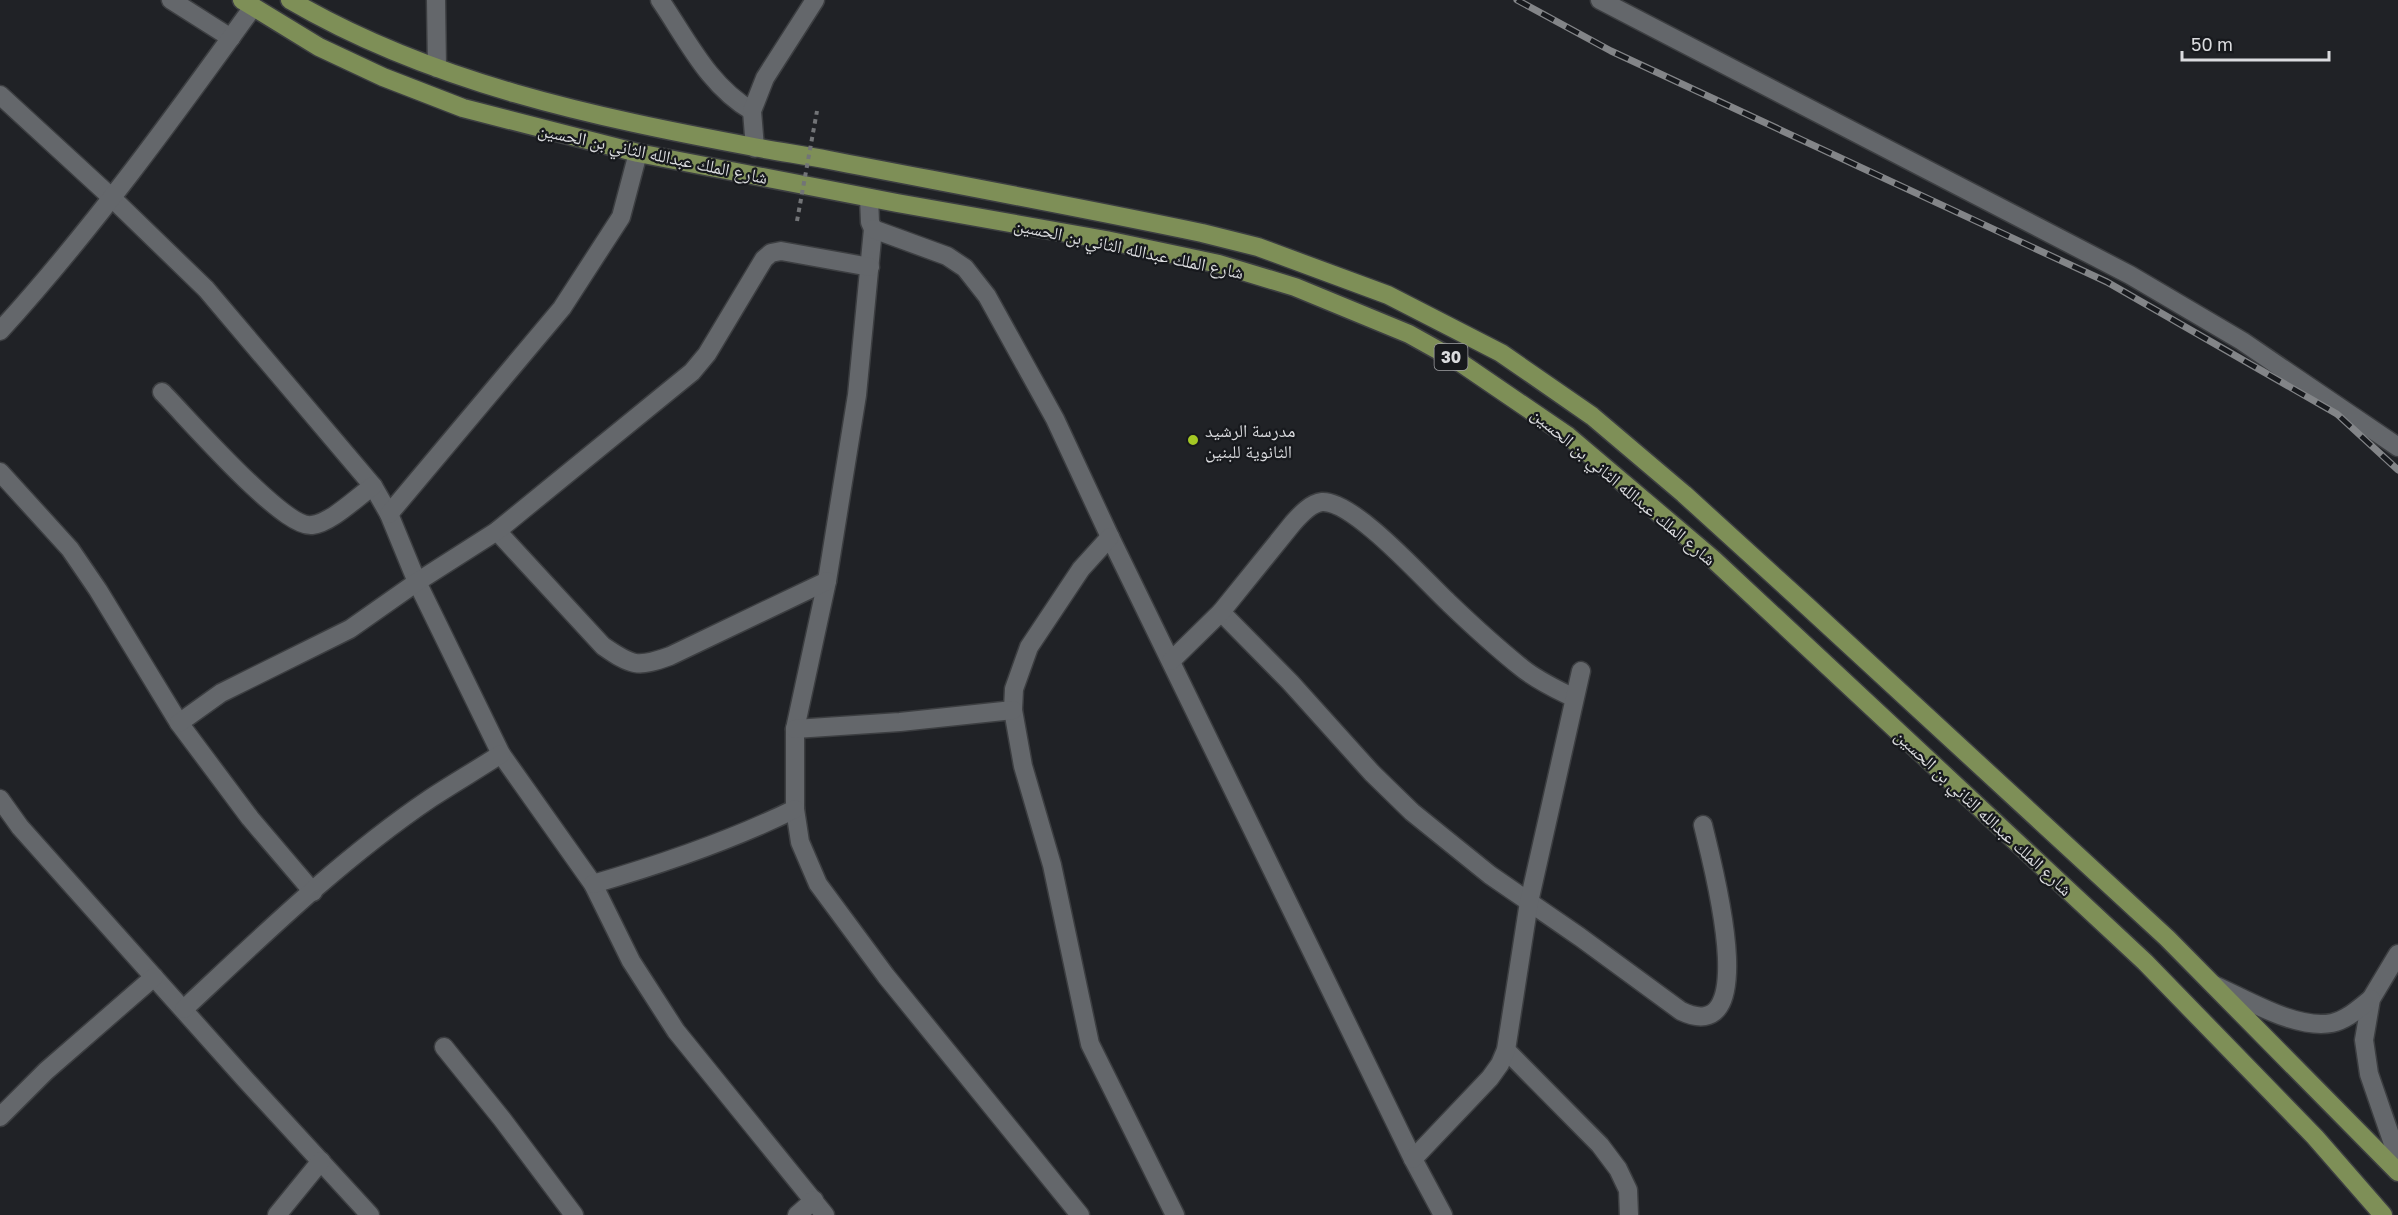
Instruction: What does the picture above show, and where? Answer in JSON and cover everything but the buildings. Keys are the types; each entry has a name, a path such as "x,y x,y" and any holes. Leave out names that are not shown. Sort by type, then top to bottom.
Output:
{"main road":[{"name":"شارع الملك عبدالله الثاني بن الحسين","path":"290,0 344,29 437,68 505,92 563,108 755,148 828,159 1202,233 1258,248 1388,295 1465,332 1539,378 1592,416 1732,538 2167,938 2398,1172"},
{"name":"شارع الملك عبدالله الثاني بن الحسين","path":"248,4 319,47 383,77 430,96 507,121 638,153 869,198 1106,240 1219,264 1295,287 1353,309 1409,334 1461,363 1568,436 1713,559 2145,962 2315,1137 2383,1215"},
{"path":"1713,559 1732,538"},
{"path":"2145,962 2167,938"}],"street":[{"path":"171,0 231,38"},
{"path":"436,0 437,68"},
{"path":"660,0 701,65 734,101 752,111"},
{"path":"755,148 752,111 765,78 815,0"},
{"path":"1600,0 2130,275 2242,341 2398,447"},
{"path":"0,331 42,285 181,108 231,38 248,4"},
{"path":"0,95 111,197 206,289 373,486 389,514 417,582 501,754 593,884 631,961 676,1031 825,1215"},
{"path":"389,514 568,300 621,217 638,153"},
{"path":"869,198 870,222 873,229 857,394 827,581 795,729 795,809 800,842 818,884 886,976 1080,1215"},
{"path":"873,229 946,256 965,268 987,296 1055,419 1110,537 1413,1159 1443,1215"},
{"path":"178,723 221,693 350,629 417,582 497,531 692,372 771,253 781,251 870,267"},
{"path":"162,392 268,502 301,525 312,525 325,521 373,486"},
{"path":"0,472 70,549 98,590 178,723 250,818 313,892"},
{"path":"1171,661 1221,612 1305,510 1321,502 1337,505 1386,541 1449,603 1524,670 1574,698"},
{"path":"497,531 603,646 624,661 645,665 670,656 827,581"},
{"path":"1110,537 1081,569 1029,647 1014,689 1013,710 1023,766 1052,865 1090,1044 1175,1215"},
{"path":"1221,612 1290,682 1372,773 1452,847 1681,1011 1696,1018 1709,1016 1725,992 1728,972 1724,921 1703,825"},
{"path":"1413,1159 1490,1078 1506,1050 1529,902 1581,670"},
{"path":"795,729 900,722 1013,710"},
{"path":"184,1009 261,936 359,852 430,799 501,754"},
{"path":"0,799 20,827 244,1079 370,1215"},
{"path":"593,884 637,872 747,832 795,809"},
{"path":"2398,954 2371,999 2364,1040 2372,1084 2398,1158"},
{"path":"4,1106 154,977"},
{"path":"2213,984 2284,1016 2320,1024 2344,1018 2371,999"},
{"path":"444,1047 502,1119 574,1215"},
{"path":"1506,1050 1600,1145 1618,1169 1628,1190 1629,1215"},
{"path":"277,1215 321,1161"},
{"path":"797,1215 814,1200"}],"path":[{"path":"797,221 818,111"}],"railway":[{"path":"1517,0 1611,51 2107,282 2337,414 2398,470"}],"place":[{"name":"مدرسة الرشيد الثانوية للبنين","path":"1193,440"}]}
